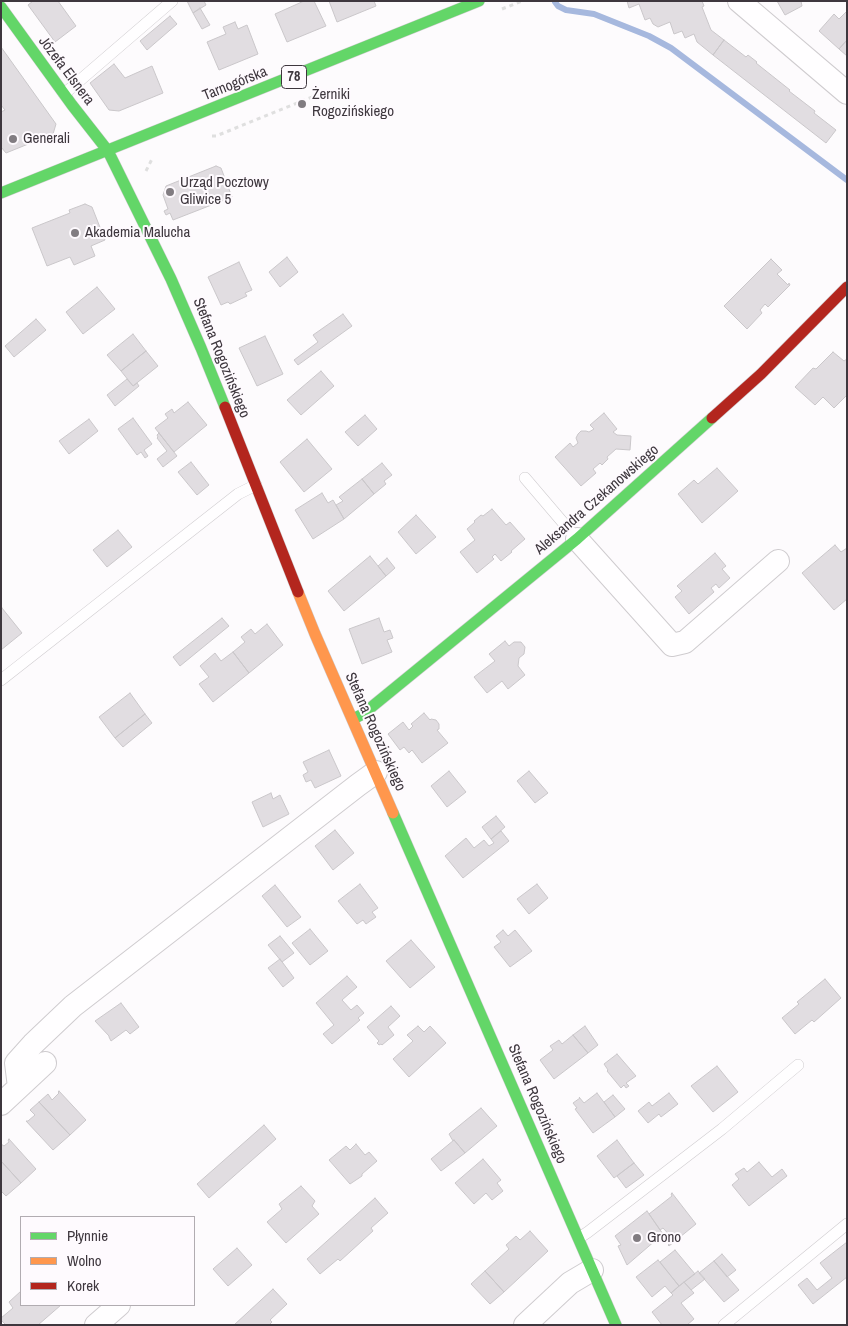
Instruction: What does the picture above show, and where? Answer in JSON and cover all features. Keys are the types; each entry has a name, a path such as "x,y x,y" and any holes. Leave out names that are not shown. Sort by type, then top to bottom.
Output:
{"street":[{"name":"Tarnogórska","path":"1,193 479,1"},
{"path":"739,1 847,93"},
{"name":"Józefa Elsnera","path":"1,8 108,151"},
{"name":"Stefana Rogozińskiego","path":"108,151 175,287 202,348 315,634 616,1325"},
{"name":"Aleksandra Czekanowskiego","path":"353,720 364,714 577,539 761,374 847,287"},
{"path":"577,539 672,645 685,642 778,561"},
{"path":"19,1087 16,1063 73,1006 376,772"},
{"path":"1,1104 45,1063"},
{"path":"524,1325 570,1284 592,1270"},
{"path":"96,1325 118,1306"}],"lane":[{"path":"64,94 172,1"},
{"path":"525,478 577,539"},
{"path":"1,680 238,494 256,485"},
{"path":"579,1238 722,1129 798,1065"},
{"path":"724,1325 847,1224"}],"building":[{"path":"33,1 58,1 76,26 55,42 28,5"},
{"path":"187,1 204,1 206,5 193,13"},
{"path":"304,1 314,1 326,26 287,42 275,14"},
{"path":"329,1 374,1 376,6 337,22"},
{"path":"627,1 702,1 704,6 702,7 711,30 724,40 713,55 697,42 694,34 685,38 682,31 674,34 670,22 658,27 653,24 650,18 645,20 639,4 629,8"},
{"path":"777,1 801,1 802,6 785,15"},
{"path":"200,8 210,25 202,29 193,13"},
{"path":"847,11 847,40 839,49 819,31 834,14 839,19"},
{"path":"170,16 177,24 147,50 140,41"},
{"path":"235,22 238,29 247,25 258,54 219,70 207,42 226,34 223,27"},
{"path":"724,40 746,57 748,55 757,62 836,130 826,143 713,55"},
{"path":"847,40 847,56 839,49"},
{"path":"1,47 56,124 53,134 6,153 1,147 1,112 5,110 1,105"},
{"path":"114,64 125,78 152,66 163,93 119,111 109,110 90,83"},
{"path":"216,166 221,168 232,197 173,220 170,213 166,215 164,211 168,209 163,195 166,186"},
{"path":"85,204 92,207 105,240 91,246 95,256 74,265 70,257 47,266 32,228 70,213 69,210"},
{"path":"287,257 298,272 280,287 269,272"},
{"path":"771,259 782,270 777,274 790,285 768,307 765,304 760,310 762,313 747,329 724,306"},
{"path":"239,262 252,290 245,293 247,296 230,304 228,302 221,305 208,277"},
{"path":"97,287 115,309 83,334 66,312"},
{"path":"343,314 352,326 298,365 294,360 318,342 313,335"},
{"path":"36,319 46,330 14,357 5,346"},
{"path":"133,334 146,351 121,371 107,355"},
{"path":"265,336 283,374 257,386 239,348"},
{"path":"146,351 158,366 133,386 121,371"},
{"path":"833,352 844,361 847,359 847,395 834,408 823,397 815,405 795,387 813,368 816,369"},
{"path":"321,371 334,386 301,415 287,400"},
{"path":"127,379 133,386 137,383 139,386 115,406 107,395"},
{"path":"188,402 207,425 174,452 155,428 168,418 165,414 172,409 174,413"},
{"path":"604,413 617,429 613,432 617,435 631,436 630,450 616,449 607,457 608,459 602,465 600,463 593,469 596,473 581,486 555,457 570,443 573,447 578,443 576,438 581,431 589,432 594,429 590,425"},
{"path":"365,415 377,429 358,446 345,432"},
{"path":"133,418 152,444 144,450 148,456 145,458 141,452 137,455 118,429"},
{"path":"89,419 98,431 69,454 59,441"},
{"path":"159,433 177,456 163,467 157,459 167,451 157,438"},
{"path":"307,439 332,469 304,492 280,462"},
{"path":"191,462 209,485 197,495 178,472"},
{"path":"382,463 392,475 384,481 386,484 374,494 362,479"},
{"path":"717,468 738,491 702,523 678,494 694,480 698,484"},
{"path":"362,479 374,494 344,519 336,505 343,501 339,497"},
{"path":"322,493 328,503 333,500 344,519 313,539 295,510"},
{"path":"492,509 506,525 510,522 525,539 501,561 495,554 492,557 494,559 477,573 460,552 475,540 467,529 481,515 483,516"},
{"path":"416,515 436,537 416,554 398,532"},
{"path":"118,530 132,547 107,567 93,550"},
{"path":"835,545 841,552 847,548 847,599 834,610 802,573"},
{"path":"715,553 726,566 722,569 730,578 719,588 716,584 711,588 714,592 689,614 675,597 682,591 677,586"},
{"path":"370,556 386,576 344,611 328,591"},
{"path":"387,558 395,568 386,576 378,566"},
{"path":"1,609 22,633 1,650"},
{"path":"222,618 229,626 180,666 173,657"},
{"path":"379,618 384,632 390,630 393,638 387,640 392,652 362,664 349,629"},
{"path":"267,624 283,645 249,673 233,652 245,642 241,637 251,629 255,634"},
{"path":"505,641 509,646 514,642 521,642 525,647 524,654 519,658 518,666 525,675 508,689 502,681 487,693 474,677 495,661 489,654"},
{"path":"233,652 249,673 213,702 199,684 209,677 200,666 215,653 221,661"},
{"path":"130,693 145,714 115,738 99,717"},
{"path":"424,713 430,720 436,720 439,724 439,729 437,730 448,743 422,763 412,750 409,753 404,747 400,750 388,734 403,722 409,730 413,726 411,724"},
{"path":"145,714 152,723 123,747 115,738"},
{"path":"329,750 341,776 315,788 311,780 306,782 303,775 308,772 303,762"},
{"path":"449,771 466,792 447,807 431,786"},
{"path":"529,771 548,793 535,803 517,781"},
{"path":"271,793 273,799 280,795 289,814 263,827 252,802"},
{"path":"496,816 505,827 491,839 482,827"},
{"path":"335,830 354,853 333,870 315,846"},
{"path":"501,831 509,841 463,878 445,856 466,838 474,848 484,840 489,846 494,843 491,839"},
{"path":"360,884 378,908 372,912 376,917 366,924 363,920 357,924 338,901"},
{"path":"537,884 548,898 529,914 517,899"},
{"path":"275,885 301,917 287,927 262,896"},
{"path":"310,929 328,951 310,965 292,943"},
{"path":"503,930 508,936 515,930 532,951 510,967 494,947 501,942 496,936"},
{"path":"280,936 294,953 282,962 268,945"},
{"path":"411,940 435,967 410,988 386,961"},
{"path":"280,959 294,978 283,987 268,968"},
{"path":"347,976 357,987 342,1000 351,1010 357,1005 364,1013 358,1018 360,1020 332,1044 323,1034 334,1025 316,1003"},
{"path":"825,979 841,998 814,1022 812,1020 795,1034 782,1018 799,1004 797,1002"},
{"path":"121,1003 139,1027 130,1034 126,1030 111,1041 109,1036 95,1021"},
{"path":"391,1006 400,1016 388,1027 394,1035 382,1045 379,1045 377,1043 379,1041 367,1027"},
{"path":"418,1026 424,1032 430,1026 446,1043 409,1077 393,1059 413,1041 407,1035"},
{"path":"585,1026 598,1045 588,1053 573,1035"},
{"path":"573,1035 588,1053 554,1079 540,1060 553,1050 550,1046 559,1040 562,1044"},
{"path":"617,1054 636,1076 626,1083 629,1086 626,1088 624,1085 621,1088 607,1071 604,1064"},
{"path":"717,1066 738,1092 713,1112 691,1086"},
{"path":"59,1091 86,1120 70,1135 39,1102 48,1094 52,1100"},
{"path":"597,1093 615,1117 593,1133 575,1109 577,1108 573,1103 580,1098 584,1103"},
{"path":"669,1093 678,1104 661,1117 659,1114 648,1123 638,1111 649,1102 652,1106"},
{"path":"613,1095 625,1109 615,1117 604,1102"},
{"path":"39,1102 70,1135 53,1150 26,1121 35,1115 30,1110"},
{"path":"481,1108 497,1126 465,1153 449,1134"},
{"path":"264,1125 276,1139 209,1198 197,1184"},
{"path":"9,1139 36,1169 21,1183 1,1161 1,1144 4,1146 9,1142"},
{"path":"454,1140 465,1153 441,1171 431,1159"},
{"path":"617,1140 634,1163 614,1178 597,1156"},
{"path":"356,1144 365,1155 369,1152 377,1161 362,1176 350,1184 329,1160 346,1146 350,1150"},
{"path":"483,1159 501,1180 497,1183 503,1191 492,1200 486,1193 474,1204 455,1183"},
{"path":"1,1161 21,1183 6,1196 1,1191"},
{"path":"759,1162 772,1177 782,1169 787,1176 749,1206 732,1185 739,1179 735,1174 744,1168 747,1172"},
{"path":"634,1163 644,1175 626,1188 617,1176"},
{"path":"301,1186 315,1201 312,1206 319,1214 286,1243 267,1222 282,1209 279,1204"},
{"path":"672,1193 696,1224 669,1246 674,1240 663,1228 660,1230 649,1214 672,1196"},
{"path":"375,1198 388,1213 371,1228 373,1231 340,1261 338,1259 320,1274 307,1259"},
{"name":"Grono","path":"647,1211 663,1234 627,1265 618,1246 621,1245 615,1236"},
{"path":"530,1231 548,1251 504,1292 485,1271 509,1249 506,1245 516,1236 520,1240"},
{"path":"847,1242 847,1277 813,1304 798,1285 807,1278 817,1290 832,1278 820,1263"},
{"path":"237,1248 252,1265 228,1286 213,1269"},
{"path":"675,1250 695,1274 679,1286 660,1262"},
{"path":"722,1254 736,1270 727,1277 714,1261"},
{"path":"658,1260 679,1286 671,1293 665,1286 652,1297 636,1277"},
{"path":"714,1261 739,1290 724,1302 699,1273"},
{"path":"485,1271 504,1292 490,1304 471,1284"},
{"path":"698,1271 705,1279 691,1290 684,1282"},
{"path":"684,1282 694,1293 681,1303 694,1319 687,1325 662,1325 652,1312 673,1295 671,1293"},
{"path":"273,1289 287,1304 270,1320 272,1322 269,1325 234,1325"},
{"path":"20,1292 20,1306 60,1306 38,1325 6,1325 1,1318 13,1308 9,1302"}],"waterway":[{"path":"555,2 566,10 594,14 649,36 671,48 847,180"}],"traffic: fast":[{"path":"1,193 479,1"},
{"path":"1,7 108,151 171,279 225,407"},
{"path":"353,719 363,714 577,539 712,418"},
{"path":"393,813 616,1325"}],"traffic: slow":[{"path":"298,592 393,813"}],"traffic: jam":[{"path":"712,418 761,374 847,287"},
{"path":"225,407 298,592"}],"place":[{"name":"Żerniki Rogozińskiego","path":"302,104"},
{"name":"Generali","path":"13,139"},
{"name":"Urząd Pocztowy Gliwice 5","path":"170,192"},
{"name":"Akademia Malucha","path":"75,233"},
{"name":"Grono","path":"637,1238"}]}
